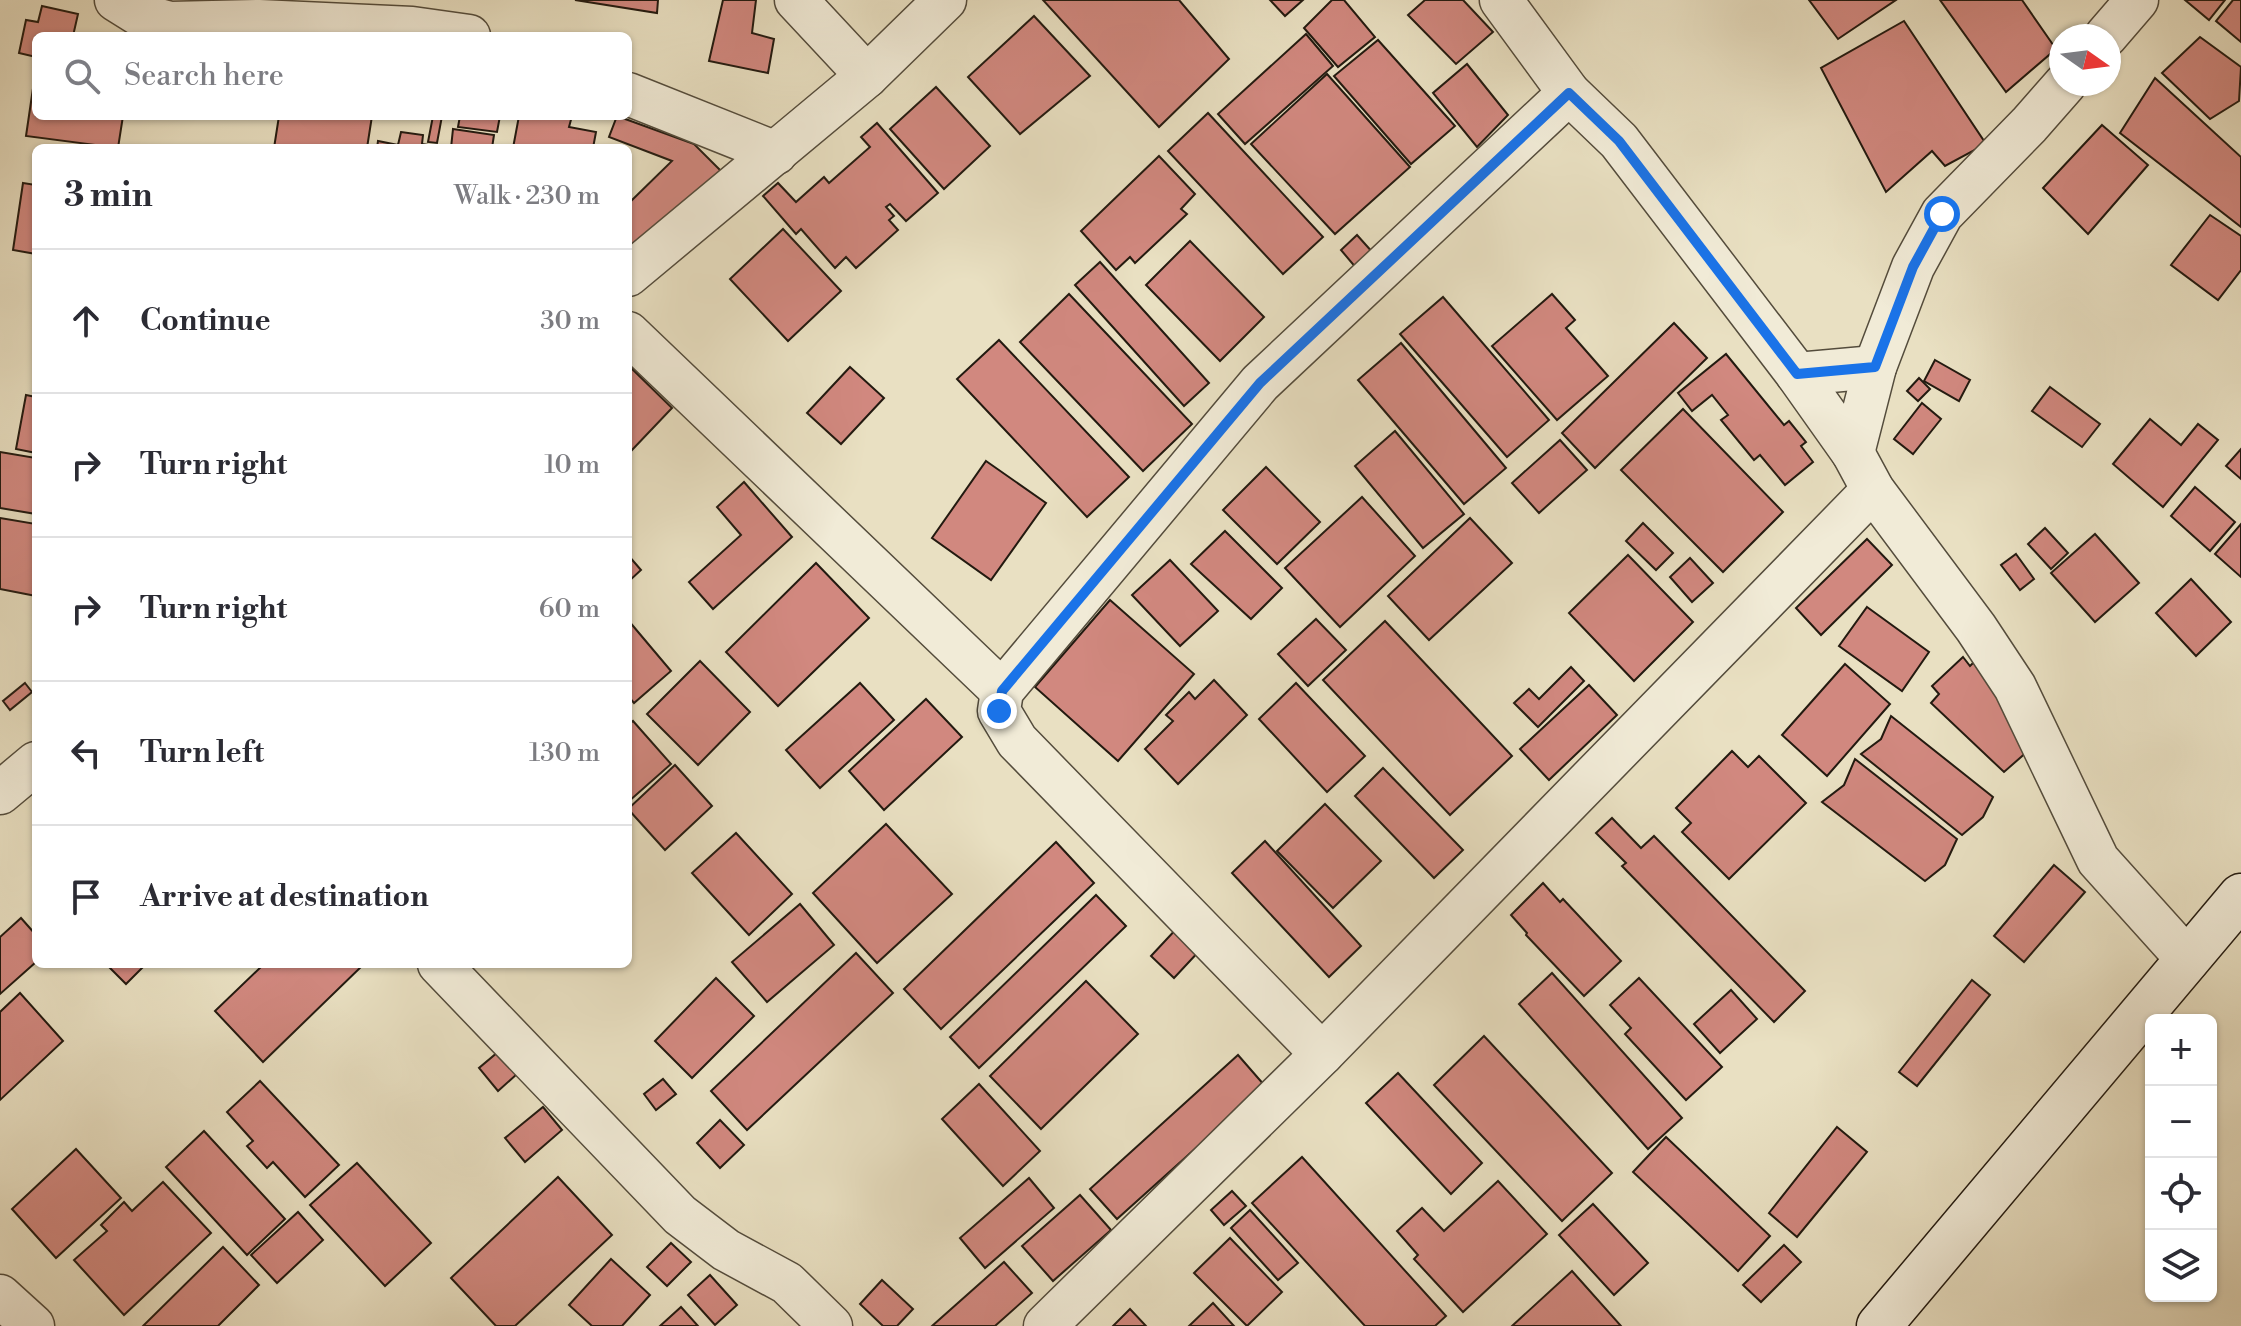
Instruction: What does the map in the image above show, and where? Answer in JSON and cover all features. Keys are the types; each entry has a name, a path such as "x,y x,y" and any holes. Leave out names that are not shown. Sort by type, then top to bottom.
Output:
{"street":[{"path":"116,0 140,15 170,23 259,21 440,32"},
{"path":"796,0 867,76"},
{"path":"632,272 867,76 945,0"},
{"path":"1501,0 1569,93 1619,141 1797,374 1853,453 1873,490 1976,628 2015,687 2098,860 2188,960"},
{"path":"2116,24 2137,0"},
{"path":"1322,1054 1017,741 999,711 1002,691 1260,383 1569,93"},
{"path":"632,96 776,153"},
{"path":"1853,453 1875,367 1913,267 1942,214 2054,96"},
{"path":"632,337 1002,691"},
{"path":"1797,374 1875,367"},
{"path":"1045,1326 1322,1054 1873,490"},
{"path":"0,793 32,766"},
{"path":"1879,1326 2241,896"},
{"path":"443,968 680,1215 726,1250 787,1283 831,1326"},
{"path":"0,1296 33,1326"}],"building":[{"path":"575,0 658,0 657,13"},
{"path":"723,0 756,0 752,33 774,39 768,73 709,61"},
{"path":"1043,0 1179,0 1229,59 1159,127"},
{"path":"1270,0 1303,0 1285,16"},
{"path":"1332,0 1344,0 1375,37 1338,67 1304,28"},
{"path":"1425,0 1463,0 1493,32 1456,64 1408,15"},
{"path":"1809,0 1896,0 1838,39"},
{"path":"1940,0 2022,0 2049,39 2049,55 2006,92"},
{"path":"2185,0 2225,0 2209,20"},
{"path":"2233,0 2241,0 2241,42 2216,21"},
{"path":"42,6 78,14 74,32 32,32 32,56 19,53 26,20 38,22"},
{"path":"1034,16 1090,76 1020,134 968,77"},
{"path":"1904,21 1986,144 1945,166 1932,151 1886,192 1821,68"},
{"path":"1306,34 1333,66 1245,144 1218,114"},
{"path":"2200,37 2241,67 2239,101 2210,119 2162,73"},
{"path":"1378,40 1455,126 1411,164 1334,76"},
{"path":"1467,64 1508,115 1477,147 1433,93"},
{"path":"1327,74 1410,167 1335,234 1251,144"},
{"path":"2155,78 2241,157 2241,227 2120,133"},
{"path":"936,87 990,146 944,189 890,129"},
{"path":"32,95 32,120 122,120 119,144 87,144 26,136"},
{"path":"1208,113 1323,237 1283,274 1168,151"},
{"path":"278,120 371,120 368,144 275,144"},
{"path":"432,120 441,120 437,143 428,142"},
{"path":"459,120 499,120 497,132 458,127"},
{"path":"518,120 571,120 569,127 596,132 594,144 514,144"},
{"path":"615,120 628,120 694,144 724,174 632,250 632,200 672,161 609,137"},
{"path":"877,123 938,193 906,221 890,204 886,207 894,216 889,220 898,230 856,268 846,257 835,268 801,229 796,234 763,196 778,183 796,202 824,177 829,183 870,147 861,137"},
{"path":"2102,125 2148,165 2088,234 2043,188"},
{"path":"453,129 494,135 493,144 451,144"},
{"path":"401,132 423,135 422,144 398,144"},
{"path":"1159,156 1195,194 1181,209 1187,214 1135,263 1130,257 1116,270 1081,231"},
{"path":"23,183 32,184 32,253 13,250"},
{"path":"2210,215 2241,236 2241,270 2218,300 2171,265"},
{"path":"783,229 841,291 788,341 730,279"},
{"path":"1357,235 1374,254 1357,269 1341,250"},
{"path":"1190,241 1264,317 1220,361 1146,285"},
{"path":"1100,262 1209,383 1184,406 1075,285"},
{"path":"1069,294 1192,424 1143,471 1020,342"},
{"path":"1552,294 1575,320 1566,328 1608,376 1557,420 1492,346"},
{"path":"1443,297 1549,420 1507,457 1400,334"},
{"path":"1674,323 1707,358 1595,468 1562,433"},
{"path":"999,340 1129,477 1087,517 957,379"},
{"path":"1401,343 1506,468 1464,504 1358,380"},
{"path":"1726,354 1784,425 1789,421 1806,442 1801,446 1813,462 1785,485 1760,455 1754,460 1721,420 1728,415 1712,395 1692,411 1678,393"},
{"path":"1935,360 1970,380 1959,401 1924,381"},
{"path":"850,367 884,398 841,444 807,413"},
{"path":"632,369 672,408 632,450"},
{"path":"1919,378 1930,389 1918,401 1907,391"},
{"path":"2050,387 2100,424 2082,447 2032,411"},
{"path":"26,395 32,396 32,452 16,449"},
{"path":"1922,403 1941,419 1913,454 1894,439"},
{"path":"1683,409 1783,512 1723,572 1621,470"},
{"path":"2150,419 2181,445 2198,424 2218,440 2163,507 2113,464"},
{"path":"1395,431 1464,514 1423,548 1355,466"},
{"path":"1560,440 1587,470 1539,513 1512,483"},
{"path":"2241,449 2241,479 2226,466"},
{"path":"0,452 32,457 32,513 0,508"},
{"path":"986,461 1046,503 991,580 932,538"},
{"path":"1266,467 1320,522 1277,564 1223,510"},
{"path":"744,482 792,537 713,609 689,582 741,535 717,507"},
{"path":"2195,487 2235,522 2210,551 2171,516"},
{"path":"1362,497 1415,556 1340,627 1285,568"},
{"path":"0,518 32,523 32,595 0,589"},
{"path":"1470,518 1512,563 1429,640 1388,596"},
{"path":"1643,523 1673,553 1656,570 1626,541"},
{"path":"2241,524 2241,577 2215,554"},
{"path":"2045,528 2068,553 2051,569 2028,544"},
{"path":"1225,531 1282,588 1251,619 1191,564"},
{"path":"2095,534 2139,583 2095,622 2051,573"},
{"path":"1867,539 1892,565 1821,635 1796,608"},
{"path":"2016,554 2034,579 2020,590 2001,565"},
{"path":"1628,555 1693,622 1634,681 1569,613"},
{"path":"1690,558 1713,583 1692,602 1670,577"},
{"path":"632,560 641,570 632,578"},
{"path":"1170,560 1218,611 1180,646 1132,595"},
{"path":"816,563 869,618 778,706 726,652"},
{"path":"2191,579 2231,622 2196,656 2156,613"},
{"path":"1110,600 1194,674 1118,761 1035,687"},
{"path":"1867,607 1929,652 1902,691 1839,646"},
{"path":"1316,619 1346,650 1308,686 1278,654"},
{"path":"1385,621 1512,756 1450,815 1323,680"},
{"path":"632,625 671,671 634,703 632,701"},
{"path":"1963,657 1970,666 1974,662 2037,743 2004,772 1931,703 1939,694 1932,686"},
{"path":"700,661 750,712 698,765 647,714"},
{"path":"1845,664 1890,704 1827,776 1782,735"},
{"path":"1571,667 1584,681 1538,727 1514,703 1529,689 1539,699"},
{"path":"1214,680 1247,715 1178,784 1145,749 1173,721 1166,715 1189,692 1195,699"},
{"path":"25,683 32,692 10,710 3,701"},
{"path":"860,683 894,720 820,788 786,750"},
{"path":"1296,683 1365,756 1327,792 1259,719"},
{"path":"1589,685 1617,715 1549,780 1520,749"},
{"path":"926,699 962,737 884,810 849,771"},
{"path":"1891,716 1993,797 1983,817 1962,835 1861,754 1881,739"},
{"path":"632,722 671,764 632,798"},
{"path":"1732,751 1748,767 1759,756 1806,803 1729,879 1682,832 1691,823 1676,808"},
{"path":"1855,759 1957,839 1945,865 1925,881 1822,802 1844,785"},
{"path":"675,765 712,806 665,850 632,813 632,805"},
{"path":"1383,768 1463,850 1434,878 1355,796"},
{"path":"1325,804 1381,861 1333,908 1277,851"},
{"path":"1612,818 1641,848 1654,836 1805,991 1774,1022 1622,866 1626,863 1596,833"},
{"path":"886,824 952,894 877,963 813,893"},
{"path":"736,833 792,894 749,935 692,873"},
{"path":"1265,841 1361,946 1329,977 1232,873"},
{"path":"1056,842 1094,883 941,1029 904,989"},
{"path":"2054,865 2085,892 2024,962 1994,936"},
{"path":"1543,883 1560,902 1563,899 1621,961 1584,996 1511,915"},
{"path":"1096,895 1126,926 979,1068 950,1037"},
{"path":"800,904 834,945 767,1002 732,962"},
{"path":"21,918 32,930 32,966 0,994 0,937"},
{"path":"1179,926 1202,948 1174,978 1151,956"},
{"path":"856,953 893,993 747,1130 711,1091"},
{"path":"110,968 142,968 126,984"},
{"path":"260,968 360,968 263,1062 215,1011"},
{"path":"1552,973 1682,1118 1648,1149 1519,1004"},
{"path":"716,978 754,1016 692,1078 655,1041"},
{"path":"1639,978 1722,1067 1686,1100 1625,1034 1631,1028 1610,1005"},
{"path":"1972,980 1990,995 1917,1086 1899,1072"},
{"path":"1086,981 1138,1034 1041,1129 990,1076"},
{"path":"1731,990 1757,1019 1720,1053 1694,1024"},
{"path":"20,993 63,1041 0,1100 0,1012"},
{"path":"1484,1036 1612,1173 1562,1221 1434,1085"},
{"path":"498,1052 517,1074 498,1091 479,1068"},
{"path":"1238,1055 1265,1086 1117,1219 1090,1189"},
{"path":"1398,1073 1482,1163 1451,1194 1366,1103"},
{"path":"663,1079 676,1094 656,1110 644,1094"},
{"path":"260,1081 339,1165 305,1197 273,1162 267,1168 247,1146 253,1141 227,1112"},
{"path":"979,1084 1040,1151 1003,1186 942,1119"},
{"path":"543,1107 562,1130 525,1162 505,1138"},
{"path":"720,1120 744,1145 720,1168 697,1143"},
{"path":"1837,1127 1867,1152 1797,1237 1769,1213"},
{"path":"204,1131 285,1219 247,1255 166,1167"},
{"path":"1666,1137 1770,1236 1738,1271 1633,1172"},
{"path":"76,1149 121,1198 56,1258 12,1209"},
{"path":"1302,1157 1446,1316 1435,1326 1365,1326 1252,1203"},
{"path":"357,1163 431,1243 385,1286 310,1205"},
{"path":"558,1177 612,1235 515,1326 496,1326 451,1278"},
{"path":"1029,1178 1054,1208 985,1268 960,1238"},
{"path":"1498,1181 1547,1234 1463,1312 1414,1259 1418,1255 1397,1231 1422,1208 1444,1231"},
{"path":"163,1182 211,1233 124,1315 74,1260 107,1231 101,1225 124,1202 132,1211"},
{"path":"1232,1191 1246,1206 1224,1225 1211,1210"},
{"path":"1080,1195 1111,1230 1053,1281 1022,1246"},
{"path":"1593,1204 1648,1263 1614,1295 1559,1235"},
{"path":"1250,1210 1298,1263 1278,1280 1231,1228"},
{"path":"298,1212 323,1240 277,1283 251,1255"},
{"path":"1230,1238 1282,1292 1247,1326 1194,1273"},
{"path":"671,1243 691,1262 667,1286 647,1267"},
{"path":"1784,1245 1801,1262 1761,1302 1743,1285"},
{"path":"223,1247 259,1285 218,1326 143,1326"},
{"path":"611,1259 650,1295 622,1326 592,1326 569,1305"},
{"path":"1004,1262 1032,1293 995,1326 932,1326"},
{"path":"1572,1271 1621,1326 1512,1326"},
{"path":"710,1275 737,1305 715,1325 688,1295"},
{"path":"882,1280 913,1309 897,1326 883,1326 860,1304"},
{"path":"1213,1303 1234,1326 1189,1326"},
{"path":"681,1307 698,1326 660,1326"},
{"path":"1130,1309 1146,1326 1113,1326"}],"route":[{"path":"999,711 1002,691 1260,383 1569,93 1619,141 1797,374 1875,367 1913,267 1942,214"}]}
